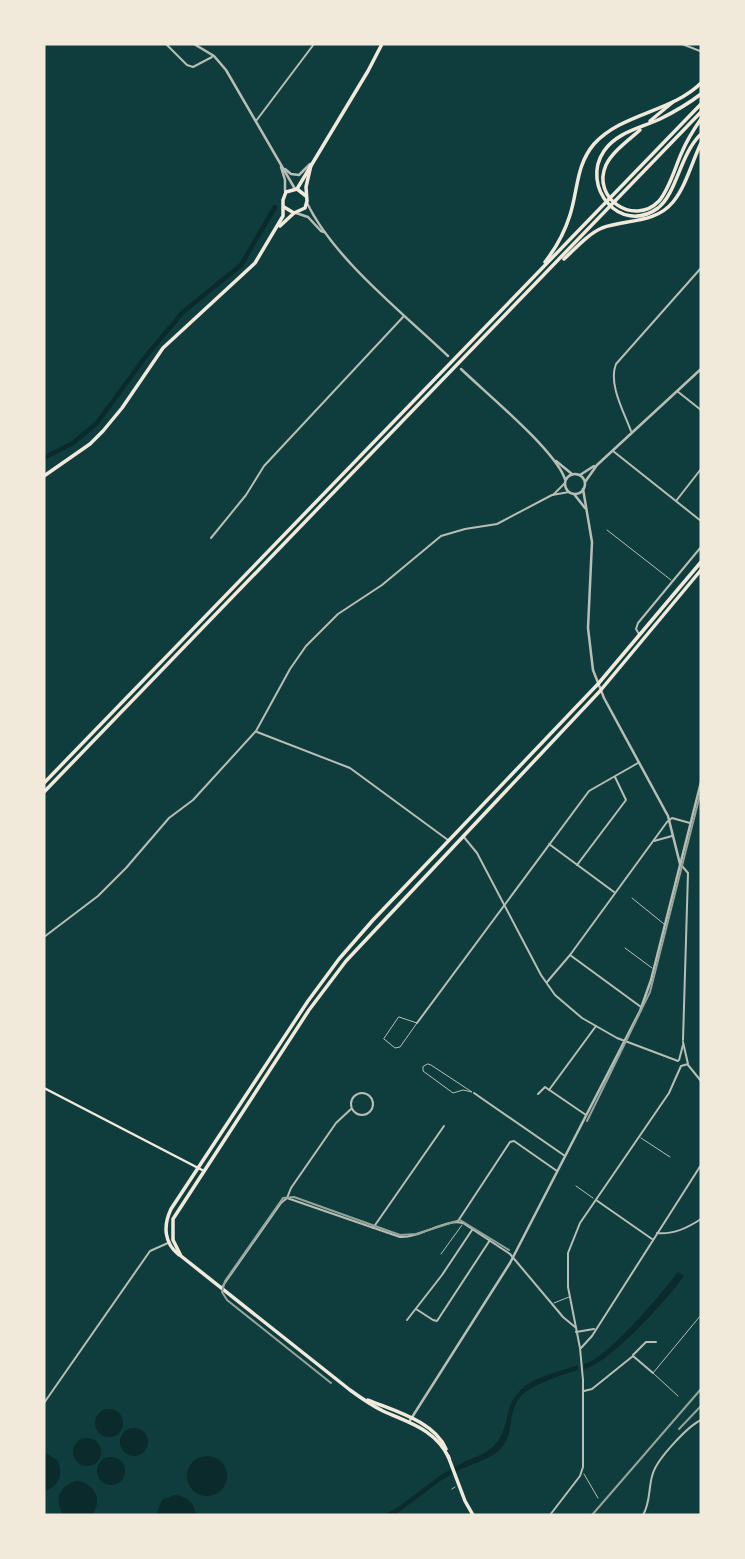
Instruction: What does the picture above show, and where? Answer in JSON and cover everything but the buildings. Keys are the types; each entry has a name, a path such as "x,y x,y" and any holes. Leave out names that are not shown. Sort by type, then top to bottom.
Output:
{"main road":[{"path":"278,228 284,196 288,191 296,189 382,44"},
{"path":"650,121 701,83"},
{"path":"701,94 679,109 622,135 609,145 601,156 596,172 600,194 618,212 633,216 648,213 664,202 688,152 701,134"},
{"path":"530,280 552,252 564,231 571,214 580,167 595,143 610,130 677,99"},
{"path":"44,783 701,104"},
{"path":"44,792 701,112"},
{"path":"640,130 610,159 603,176 609,199 617,206 630,211 649,208 661,197 682,150 701,119"},
{"path":"547,274 597,231 650,218 668,207 678,195 701,144"},
{"path":"44,476 90,444 115,417 149,366 174,337 255,264 278,228 295,213 303,210 307,203 312,163"},
{"path":"296,189 306,196"},
{"path":"284,207 295,213"},
{"path":"473,1515 455,1487 449,1458 441,1439 428,1428 382,1410 360,1397 173,1250 166,1228 169,1214 328,973 373,920 598,684 701,562"},
{"path":"171,1242 174,1216 334,975 369,933 600,691 701,570"},
{"path":"44,1088 204,1171"}],"street":[{"path":"166,44 187,65 193,67 214,56"},
{"path":"194,44 214,56 226,70 296,189"},
{"path":"256,122 314,44"},
{"path":"682,44 700,51"},
{"path":"280,164 290,174 297,176 312,163"},
{"path":"280,164 285,180 284,196"},
{"path":"307,203 340,252 448,356"},
{"path":"295,213 308,217 324,232"},
{"path":"632,434 613,371 616,364 701,268"},
{"path":"211,538 246,495 264,466 405,315"},
{"path":"461,369 553,459 572,474 580,475 613,451 701,369"},
{"path":"677,391 701,411"},
{"path":"613,451 701,521"},
{"path":"553,459 571,493 587,511"},
{"path":"550,1515 582,1472 583,1380 566,1266 570,1243 577,1227 670,1090 681,1066 679,1059 683,1042 688,873 680,864 669,819 600,691 588,639 592,542 583,489 597,465"},
{"path":"676,501 701,469"},
{"path":"44,937 98,896 169,818 193,800 256,731 290,669 306,646 338,614 382,585 441,536 498,524 552,495 572,474"},
{"path":"580,475 585,482"},
{"path":"552,495 583,489"},
{"path":"640,635 637,625 701,547"},
{"path":"256,731 350,768 448,841"},
{"path":"417,1023 589,791 639,763"},
{"path":"577,865 626,800 615,776"},
{"path":"410,1420 513,1257 642,1008 666,925 701,782"},
{"path":"669,819 691,823"},
{"path":"546,983 570,955 669,819"},
{"path":"462,835 477,853 546,983 563,1002 624,1042 679,1059 687,1058"},
{"path":"653,842 674,836"},
{"path":"550,844 615,893"},
{"path":"570,955 642,1008"},
{"path":"549,1090 596,1026"},
{"path":"683,1042 687,1065 701,1082"},
{"path":"681,1066 687,1065"},
{"path":"538,1094 544,1087 587,1116"},
{"path":"221,1288 281,1203 288,1198 291,1188 336,1123 351,1109 351,1101 360,1093 368,1094 373,1100 372,1111 366,1115 359,1115 351,1109"},
{"path":"474,1093 565,1157"},
{"path":"373,1228 444,1126"},
{"path":"288,1198 392,1235 407,1237 458,1221 511,1141 558,1171"},
{"path":"580,1348 585,1345 701,1165"},
{"path":"595,1200 653,1239"},
{"path":"657,1233 664,1234 680,1229 701,1219"},
{"path":"458,1221 513,1257 575,1327"},
{"path":"407,1320 473,1229"},
{"path":"415,1309 437,1321 490,1240"},
{"path":"44,1403 150,1251 171,1242"},
{"path":"576,1332 595,1329"},
{"path":"583,1391 592,1389 646,1342 656,1342"},
{"path":"633,1356 653,1373"},
{"path":"643,1515 656,1466 691,1427 701,1420"}],"lane":[{"path":"607,530 672,582"},
{"path":"632,898 666,925"},
{"path":"625,948 654,969"},
{"path":"400,1017 417,1023 399,1047 384,1041 400,1017"},
{"path":"425,1065 431,1065 472,1092 463,1090 456,1093 424,1072 422,1069 425,1065"},
{"path":"639,1136 670,1157"},
{"path":"576,1186 595,1200"},
{"path":"441,1254 463,1223"},
{"path":"552,1304 569,1297"},
{"path":"678,1396 653,1373 701,1315"},
{"path":"582,1472 598,1498"}],"water":[{"path":"678,1272 684,1276 637,1329 608,1356 584,1369 584,1364 606,1351 634,1324"},
{"path":"578,1365 578,1370 524,1393 514,1408 505,1444 494,1454 464,1468 463,1462 487,1451 497,1442 512,1402 524,1387 538,1379"},
{"path":"109,1409 119,1413 123,1423 119,1433 109,1437 99,1433 95,1423 99,1413"},
{"path":"134,1428 144,1432 148,1442 144,1452 134,1456 124,1452 120,1442 124,1432"},
{"path":"87,1438 97,1442 101,1452 97,1462 87,1466 77,1462 73,1452 77,1442"},
{"path":"44,1452 57,1460 60,1475 57,1483 44,1491"},
{"path":"207,1456 221,1462 227,1476 221,1490 207,1496 193,1490 187,1476 193,1462"},
{"path":"111,1457 121,1461 125,1471 121,1481 111,1485 101,1481 97,1471 101,1461"},
{"path":"76,1481 88,1485 95,1493 97,1504 92,1515 64,1515 61,1510 58,1499 62,1490"},
{"path":"174,1495 189,1500 196,1515 156,1515 162,1500"}],"waterway":[{"path":"44,458 73,443 97,423 146,356 183,312 241,265 275,207"},
{"path":"388,1515 467,1463"}],"tram line":[{"path":"587,1121 650,992 701,791"},
{"path":"331,1383 227,1300 222,1292 225,1281 283,1198 294,1197 400,1235 416,1234 460,1220 509,1250"}],"railway":[{"path":"592,1515 701,1389"},
{"path":"679,1429 701,1406"}]}
